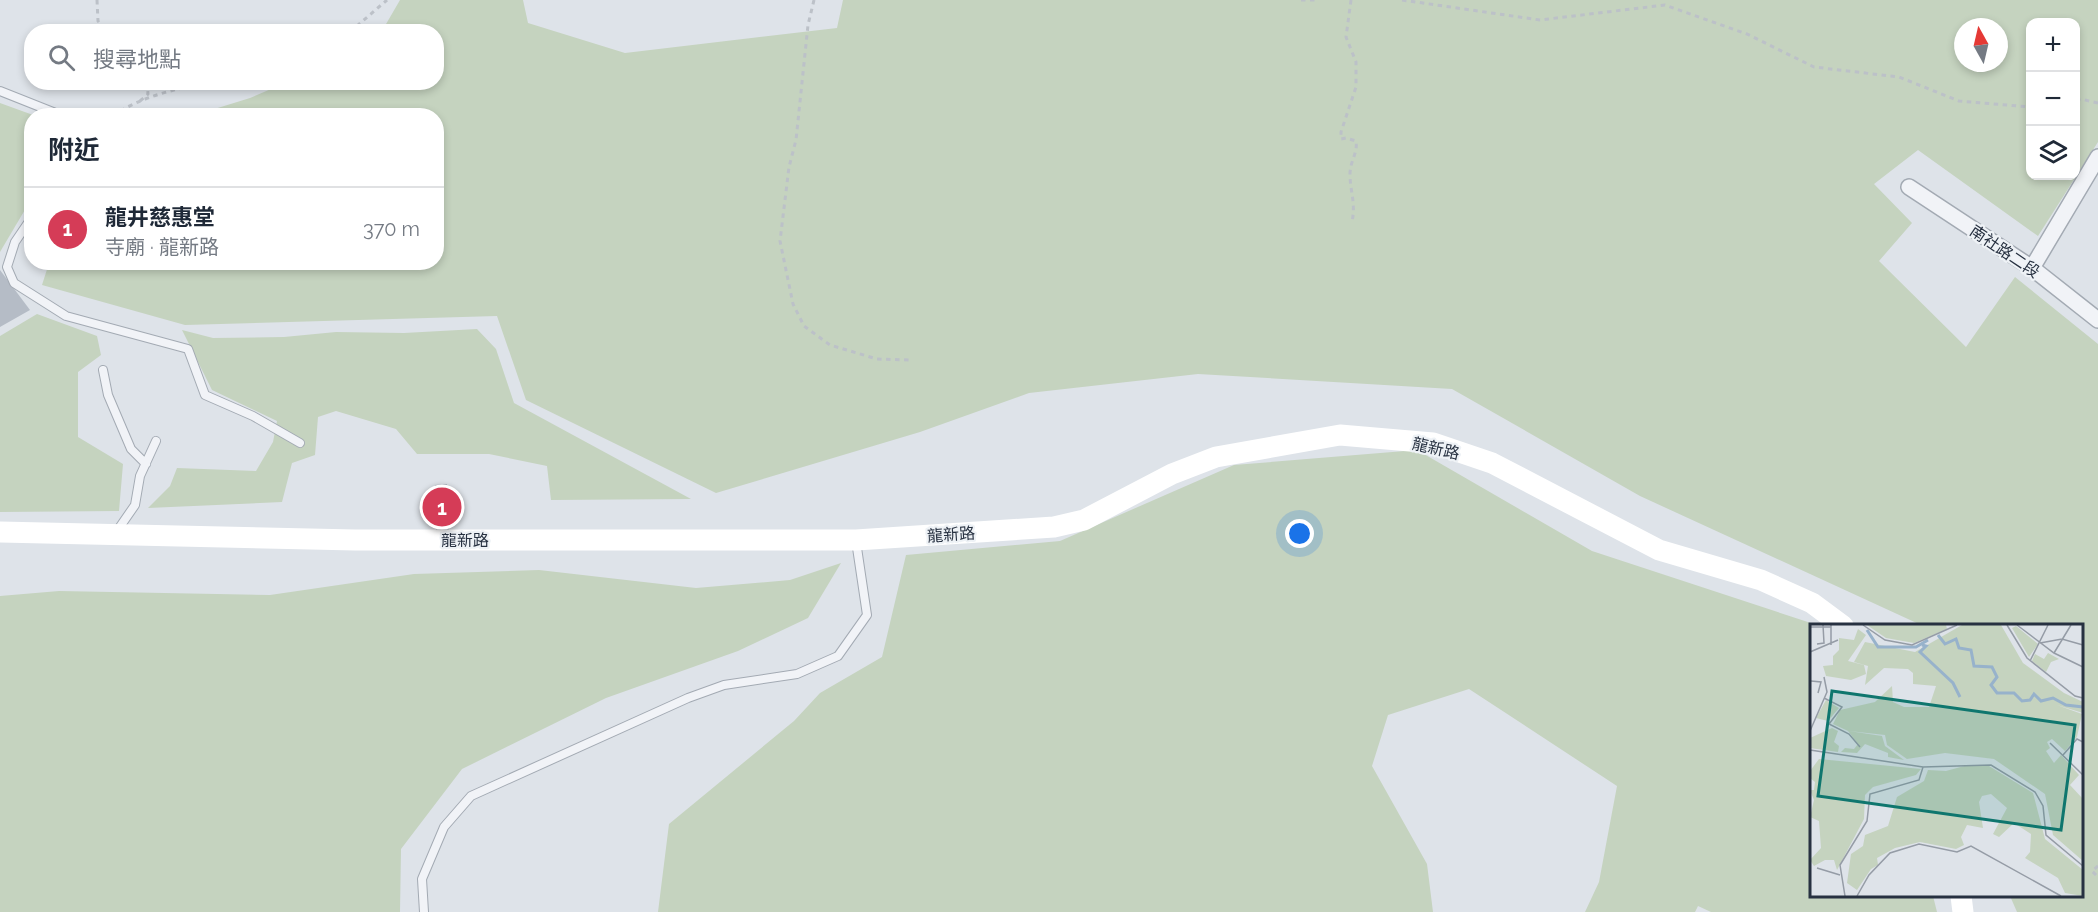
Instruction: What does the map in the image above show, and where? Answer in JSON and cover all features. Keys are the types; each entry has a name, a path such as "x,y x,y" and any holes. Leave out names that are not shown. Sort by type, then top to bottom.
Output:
{"street":[{"path":"2032,268 2098,157"},
{"name":"南社路二段","path":"1909,187 2032,268 2098,320"},
{"name":"龍新路","path":"0,532 355,540 856,540 1054,527 1084,520 1172,474 1216,457 1340,435 1433,443 1492,463 1659,550 1761,580 1812,603 1840,624"},
{"path":"1961,897 1963,912"}],"lane":[{"path":"0,91 43,108"},
{"path":"24,229 15,242 7,267 14,283 66,316 188,349 205,395 252,416 300,443"},
{"path":"103,369 108,395 131,449 146,464"},
{"path":"114,535 135,505 140,476 156,441"},
{"path":"424,912 422,879 444,827 471,796 688,698 724,685 797,674 838,656 867,615 856,540"}],"path":[{"path":"97,0 98,21 100,24"},
{"path":"359,24 387,0"},
{"path":"814,0 808,25 796,140 789,167 780,241 793,304 804,326 830,345 877,359 910,360"},
{"path":"1301,0 1315,0"},
{"path":"1351,0 1346,37 1356,62 1356,87 1341,132 1341,139 1356,141 1357,150 1352,159 1350,175 1354,209 1352,222"},
{"path":"1402,0 1540,21 1665,5 1747,34 1814,67 1899,77 1959,101 2026,107"},
{"path":"138,104 148,94 148,90"},
{"path":"130,108 175,90"},
{"path":"2080,99 2098,103"},
{"path":"2098,866 2092,872 2098,877"}],"green space":[{"path":"400,0 523,0 528,23 625,53 837,28 843,0 2098,0 2098,142 2080,170 2080,18 2026,18 2026,180 2074,180 2038,236 1918,150 1874,184 1912,223 1879,261 1966,347 2015,277 2098,344 2098,912 2017,912 2010,897 2083,897 2083,624 1919,624 1640,496 1452,389 1198,374 1029,393 920,432 716,493 526,400 497,316 185,325 42,285 47,270 444,270 444,108 218,108 269,90 444,90 444,24 386,24"},
{"path":"0,103 24,112 24,211 0,252"},
{"path":"37,314 97,336 101,355 78,372 78,437 123,464 119,511 0,512 0,336"},
{"path":"477,329 496,349 514,403 691,499 551,500 547,466 489,454 417,454 396,429 336,411 318,417 315,455 292,463 282,502 148,508 170,486 177,468 256,471 273,442 277,421 212,390 182,330 213,338 284,337 336,332 404,333"},
{"path":"1417,450 1592,551 1814,624 1810,624 1810,897 1933,897 1937,912 1711,912 1698,906 1695,912 1585,912 1599,882 1617,786 1469,689 1388,715 1372,766 1427,864 1433,912 658,912 669,824 794,721 820,693 882,657 906,555 1060,541 1234,465"},
{"path":"841,563 808,618 738,651 606,698 462,769 401,849 400,912 0,912 0,596 59,591 270,595 414,574 539,570 696,588 790,580"}],"building":[{"path":"0,270 30,310 0,327"},
{"path":"447,484 449,530 436,530 435,485"}],"place":[{"name":"龍井慈惠堂","path":"442,507"}]}
